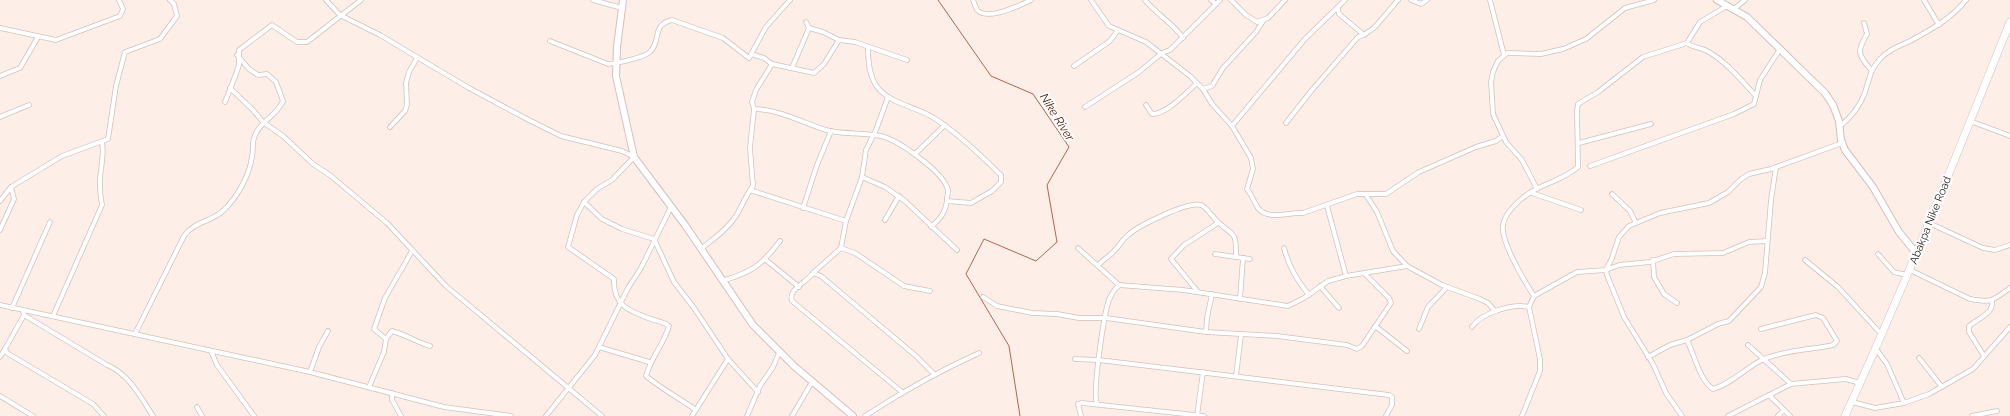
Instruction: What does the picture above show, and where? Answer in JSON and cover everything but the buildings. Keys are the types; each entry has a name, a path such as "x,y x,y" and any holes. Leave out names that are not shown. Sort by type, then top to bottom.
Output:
{"main road":[{"name":"Abakpa Nike Road","path":"1845,416 1883,335 1917,254 1970,121 2007,36 2010,22"}],"street":[{"path":"0,28 56,40 120,16 123,9 119,0"},
{"path":"0,200 11,187 62,156 108,139 116,86 125,52 160,39 177,16 174,4 170,0"},
{"path":"326,0 340,15 380,35 476,92 561,136 622,151 634,157"},
{"path":"225,102 239,65 237,55 242,46 256,38 272,25 298,42 303,43 312,38 361,0"},
{"path":"593,0 622,8"},
{"path":"623,0 615,63 616,76 634,157 753,324 779,353 853,416"},
{"path":"550,41 608,64 615,63 643,56 650,52 653,48 660,27 665,22 672,20 723,38 731,43 747,58 749,58 766,27 790,0"},
{"path":"973,0 977,10 986,15 998,13 1031,0"},
{"path":"1091,0 1107,24 1146,42 1203,89 1212,104 1232,126 1251,158 1253,169 1247,189 1259,209 1265,213 1275,215 1306,212 1327,206 1357,194 1386,194 1419,172 1476,147 1496,141 1503,136"},
{"path":"1145,0 1153,10 1176,28 1183,38"},
{"path":"1211,0 1216,4"},
{"path":"1085,107 1167,52 1183,38 1220,0"},
{"path":"1231,0 1256,22 1263,21"},
{"path":"1203,89 1212,86 1219,73 1234,54 1256,32 1263,21 1285,0"},
{"path":"1232,126 1304,40 1345,0"},
{"path":"1286,123 1312,90 1358,38 1375,27 1398,0"},
{"path":"1411,0 1421,4 1427,0"},
{"path":"1490,0 1504,54"},
{"path":"1537,189 1522,160 1506,142 1493,114 1491,82 1494,68 1504,54 1511,52 1541,54 1563,49 1586,40 1614,15 1625,8 1654,0"},
{"path":"1717,0 1747,17 1825,92 1835,108 1840,126 1842,143 1873,187 1899,232 1917,254"},
{"path":"1734,9 1745,0"},
{"path":"1924,0 1939,25"},
{"path":"1840,126 1857,108 1865,93 1871,70 1879,60 1891,49 1939,25 1950,17 1966,0"},
{"path":"1534,296 1514,262 1502,229 1506,215 1532,193 1578,167 1578,104 1598,92 1643,57 1687,43 1700,22 1727,6"},
{"path":"1338,8 1339,14 1364,35"},
{"path":"806,22 809,28 823,32 839,40 855,42 907,60"},
{"path":"1864,23 1867,34 1860,46 1860,52 1871,70"},
{"path":"792,68 809,28"},
{"path":"1074,66 1110,41 1118,30"},
{"path":"0,76 20,68 38,37"},
{"path":"751,54 764,58 772,64 814,73 824,64 839,40"},
{"path":"1687,43 1695,48 1706,50 1718,58 1756,96"},
{"path":"868,47 868,61 873,78 879,90 888,97 920,110 945,125 1001,176 1002,179 992,191 970,203 947,201"},
{"path":"1590,166 1734,114 1754,104 1760,80 1780,49"},
{"path":"135,334 190,228 210,219 224,210 245,182 253,155 251,146 255,134 263,122 280,108 283,101 276,82 267,74 258,75 249,69 237,55"},
{"path":"390,127 405,111 408,105 406,83 409,72 417,58"},
{"path":"701,249 727,227 736,216 750,190 754,186 750,148 754,109 752,102 756,90 772,64"},
{"path":"1146,105 1152,114 1157,114 1179,99 1197,83"},
{"path":"230,88 263,122 283,136 313,164 331,176 387,223 446,286 602,416"},
{"path":"888,97 876,130 872,134 866,150 862,177 846,221 841,248 799,287 793,290 791,296 792,301 902,392"},
{"path":"0,117 29,104"},
{"path":"754,109 766,109 831,131 882,136 915,154 943,181 948,190 944,214 931,226"},
{"path":"1970,121 2010,136"},
{"path":"1579,143 1651,124"},
{"path":"915,154 945,125"},
{"path":"803,208 817,165 831,131"},
{"path":"53,316 102,205 100,190 104,155 102,142"},
{"path":"1682,416 1666,393 1648,357 1624,317 1606,270 1612,258 1618,237 1629,226 1660,213 1709,203 1728,192 1744,177 1842,143"},
{"path":"634,157 612,180 597,189 584,202 577,215 568,247 614,278 615,296 624,306 638,315 669,326 650,362 646,376 668,393 681,399 696,410"},
{"path":"1648,357 1670,345 1688,340 1718,324 1729,321 1755,295 1764,280 1767,241 1770,231 1772,187 1776,167"},
{"path":"862,177 885,187 899,196 957,250"},
{"path":"0,230 14,199 11,187"},
{"path":"750,190 846,221"},
{"path":"1532,193 1581,210"},
{"path":"1612,194 1630,211 1636,223"},
{"path":"1366,195 1377,212 1392,251 1407,266 1447,287 1488,303 1495,311"},
{"path":"885,220 899,196"},
{"path":"584,202 602,219 622,229 654,239 674,282 694,308 728,359 758,392"},
{"path":"1098,265 1113,253 1127,235 1138,227 1185,207 1201,206 1218,223 1232,232 1236,240 1236,256"},
{"path":"1327,206 1346,276"},
{"path":"546,416 586,368 599,347 628,288 641,268 671,207"},
{"path":"12,308 50,222"},
{"path":"1198,292 1171,259 1184,245 1218,223"},
{"path":"1929,223 1983,248 1995,250 2010,245"},
{"path":"722,281 750,271 766,260 780,241"},
{"path":"1522,416 1540,371 1529,307 1534,296 1577,272 1606,270 1619,265 1653,260 1679,254 1723,253 1749,242 1767,241"},
{"path":"841,248 855,253 875,265 904,286 930,291"},
{"path":"1078,248 1119,285 1198,292 1288,306 1309,295 1320,286 1332,280 1346,276 1365,274 1382,269 1407,266"},
{"path":"1284,248 1289,266 1298,282 1309,295"},
{"path":"386,339 374,329 385,298 412,251"},
{"path":"1215,254 1250,259"},
{"path":"1878,254 1894,272 1909,273 1970,299 1992,301 2010,288"},
{"path":"1240,299 1243,258"},
{"path":"766,260 799,287"},
{"path":"1653,260 1654,277 1664,294 1677,303"},
{"path":"1805,260 1838,287 1877,331 1883,335"},
{"path":"813,273 817,273 828,281 848,300 916,356 934,374"},
{"path":"983,297 997,306 1032,313 1057,314 1079,318 1106,318 1206,332 1277,336 1347,345 1357,348 1362,346 1391,305 1391,301 1365,274"},
{"path":"1097,403 1095,395 1099,360 1109,301 1119,285"},
{"path":"1320,286 1339,308"},
{"path":"1419,329 1428,306 1447,287"},
{"path":"1206,332 1212,294"},
{"path":"1984,356 1969,332 1969,326 1988,314 1993,306 1992,301"},
{"path":"1472,327 1478,320 1495,311 1520,304 1529,307"},
{"path":"0,305 24,313 107,365 118,369 126,377 153,416"},
{"path":"24,313 53,316 310,372 444,407 511,416"},
{"path":"0,357 24,313"},
{"path":"1688,340 1696,358 1699,370 1710,387 1713,389 1741,375 1763,360 1779,354 1833,345 1836,341 1823,318 1816,315 1761,329"},
{"path":"1375,326 1407,351"},
{"path":"1852,402 1875,408 1904,403 1920,398 1942,388 1973,368 2010,327"},
{"path":"310,372 319,347 328,331"},
{"path":"369,387 384,352 386,339 392,331 401,333 416,342 430,346"},
{"path":"1236,376 1241,335"},
{"path":"1748,345 1791,384"},
{"path":"599,347 650,362"},
{"path":"5,349 7,353 93,404 104,416"},
{"path":"1876,349 1887,364 1904,403"},
{"path":"211,351 217,365 254,416"},
{"path":"747,416 758,392 773,368 779,353"},
{"path":"865,416 902,392 934,374 979,353"},
{"path":"1919,358 1942,388"},
{"path":"692,416 728,359"},
{"path":"1074,359 1099,360 1389,395 1392,397 1392,402 1386,416"},
{"path":"1197,416 1203,372"},
{"path":"1728,416 1791,384 1846,379 1860,384"},
{"path":"792,416 812,382"},
{"path":"392,393 392,400 402,416"},
{"path":"1769,395 1790,416"},
{"path":"0,396 33,416"},
{"path":"1081,416 1079,403 1097,403 1204,416"},
{"path":"197,407 202,416"},
{"path":"1778,416 1784,410"},
{"path":"1972,416 1997,411"}],"waterway":[{"name":"Nike River","path":"938,0 991,76 1033,94 1069,147 1047,185 1057,242 1036,261 984,239 966,274 1009,346 1020,416"}]}
